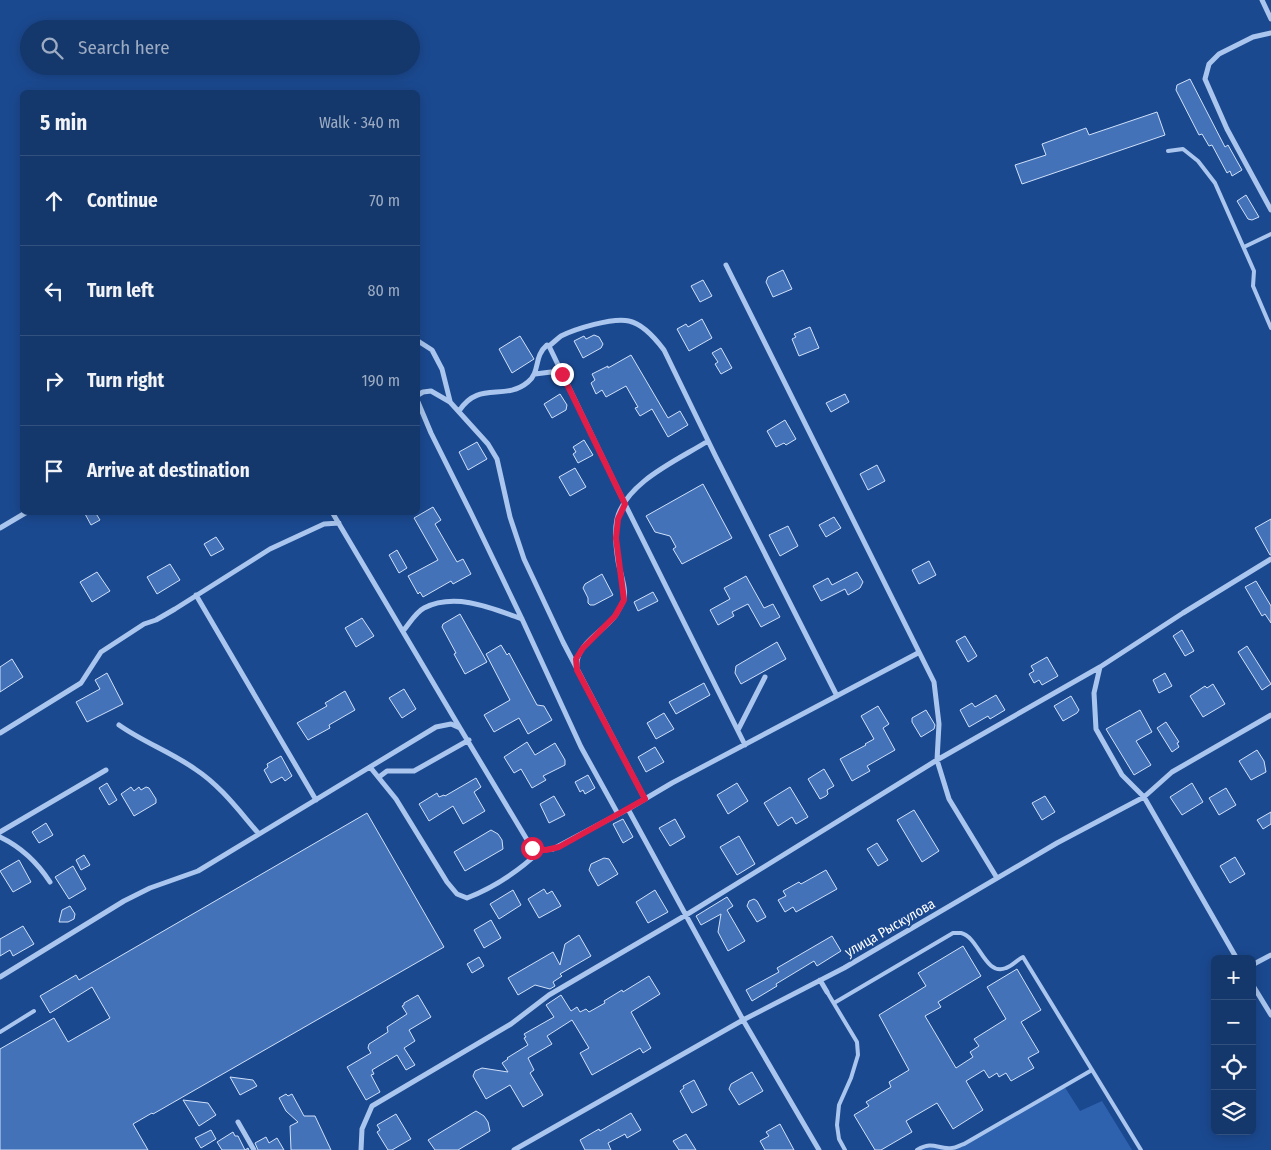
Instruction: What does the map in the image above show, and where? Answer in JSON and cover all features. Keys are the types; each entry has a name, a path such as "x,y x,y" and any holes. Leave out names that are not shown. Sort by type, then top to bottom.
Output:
{"street":[{"path":"1262,0 1271,19"},
{"path":"1271,34 1254,37 1219,54 1208,64 1205,79 1227,129 1271,210"},
{"path":"726,265 934,682 939,724 937,760 949,799 996,878"},
{"path":"459,411 465,402 473,396 486,392 511,391 529,382 535,374 537,359 541,350 561,337 577,330 617,320 628,321 642,327 657,340 664,350 708,442 836,696"},
{"path":"420,342 432,350 442,369 450,402"},
{"path":"549,346 625,504 745,744"},
{"path":"535,374 551,372 562,374"},
{"path":"420,394 431,391 450,402 488,444 497,459 510,517 524,559 577,670 645,799"},
{"path":"420,407 431,434 472,513 581,748 618,814"},
{"path":"577,670 576,659 583,648 615,616 624,600 616,538 618,519 625,504 633,492 652,476 708,442"},
{"path":"0,528 22,515"},
{"path":"334,515 532,848 540,850 559,847 745,744 918,653"},
{"path":"0,733 80,683 101,652 144,624 176,609 270,549 324,524 339,523"},
{"path":"361,1150 362,1129 372,1106 511,1024 549,995 686,915 937,760 1100,667 1182,613 1271,560"},
{"path":"196,595 316,800"},
{"path":"403,631 422,609 438,603 458,601 489,607 522,619"},
{"path":"1100,667 1094,694 1096,729 1122,775 1144,797 1235,955"},
{"path":"738,730 765,677"},
{"name":"улица Рыскулова","path":"514,1150 743,1020 844,968 1057,843 1144,797 1172,772 1271,715"},
{"path":"0,977 124,901 150,888 198,871 436,727 451,724 460,728"},
{"path":"119,725 136,738 176,757 215,783 259,834"},
{"path":"379,777 387,771 414,771 469,740"},
{"path":"370,767 396,799 447,882 457,894 468,898 484,891 526,864 540,850"},
{"path":"0,832 106,770"},
{"path":"628,809 743,1020 819,1150"},
{"path":"0,825 6,829"},
{"path":"0,837 28,855 43,871 50,882"},
{"path":"1256,963 1271,955"},
{"path":"820,980 827,992"},
{"path":"1256,991 1271,1015"},
{"path":"238,1122 254,1150"}],"lane":[{"path":"1168,151 1183,149 1198,161 1214,183 1254,271 1254,286 1271,328"},
{"path":"1244,247 1271,234"},
{"path":"834,1003 953,933 961,933 969,937 989,965 996,969 1005,969 1023,957 1140,1150"},
{"path":"827,992 857,1042 858,1055 851,1078 839,1105 837,1125 839,1139 845,1150"},
{"path":"0,1032 34,1011"},
{"path":"917,1150 924,1146 934,1145 953,1148 964,1144 1092,1070"}],"shaded area":[{"path":"1064,1086 1080,1111 1102,1101 1132,1150 917,1150 924,1146 953,1148 964,1144"}],"building":[{"path":"1190,79 1225,147 1228,145 1242,170 1232,176 1230,171 1227,173 1212,145 1209,146 1202,134 1199,135 1176,90 1177,85"},
{"path":"1157,112 1165,135 1022,184 1015,165 1046,155 1042,144 1086,128 1089,135"},
{"path":"1246,195 1259,217 1252,220 1248,219 1237,201"},
{"path":"783,270 792,289 773,297 766,282 768,277"},
{"path":"703,280 712,296 700,302 691,286"},
{"path":"702,319 712,338 689,351 677,329 686,324 688,327"},
{"path":"810,327 819,348 799,356 792,339 796,337 794,334"},
{"path":"594,335 599,337 603,344 601,348 583,358 574,341 584,336 586,339"},
{"path":"520,336 534,359 512,373 499,349"},
{"path":"721,348 732,368 721,374 715,364 718,362 712,353"},
{"path":"631,355 668,418 680,411 688,425 668,437 652,409 640,416 635,408 638,407 626,386 606,397 602,390 596,394 591,383 595,380 592,374 608,366 608,368"},
{"path":"560,394 567,405 566,410 552,418 544,404"},
{"path":"845,394 849,402 831,412 826,403"},
{"path":"785,420 796,439 786,445 784,443 776,447 767,431"},
{"path":"584,440 593,455 578,463 573,454 576,452 573,447"},
{"path":"477,442 487,459 468,470 459,452"},
{"path":"877,465 885,481 868,490 860,474"},
{"path":"575,468 586,487 570,496 559,477"},
{"path":"703,484 732,538 682,564 673,549 676,547 670,536 655,532 646,516"},
{"path":"433,507 441,520 435,524 457,562 463,559 471,574 453,584 451,581 423,597 420,592 418,594 408,576 438,560 414,518"},
{"path":"86,515 97,515 100,520 91,525"},
{"path":"834,517 841,528 826,537 819,525"},
{"path":"1271,519 1271,555 1270,555 1255,528"},
{"path":"788,526 798,546 780,556 769,535"},
{"path":"216,537 224,549 211,556 204,544"},
{"path":"397,550 407,568 399,573 389,555"},
{"path":"929,561 936,575 919,584 912,570"},
{"path":"170,564 180,580 157,594 147,577"},
{"path":"97,572 110,591 92,602 80,582"},
{"path":"857,572 863,582 860,588 848,595 845,589 821,601 813,586 828,578 832,585"},
{"path":"602,574 613,595 594,605 590,605 583,588 585,584"},
{"path":"746,576 764,608 773,604 780,617 761,627 748,604 732,612 734,616 718,625 710,610 730,599 724,588"},
{"path":"1256,581 1271,606 1271,623 1265,614 1262,616 1245,587"},
{"path":"653,592 658,601 638,611 634,602"},
{"path":"460,614 487,662 465,674 442,627 443,624"},
{"path":"362,618 374,636 356,647 345,628"},
{"path":"1182,630 1194,651 1185,656 1173,636"},
{"path":"965,636 977,656 968,662 956,641"},
{"path":"777,642 786,659 741,684 735,673 736,666"},
{"path":"501,645 507,655 509,653 537,705 544,706 552,720 528,734 519,718 494,732 484,715 510,700 486,654"},
{"path":"1247,646 1271,684 1262,690 1238,652"},
{"path":"1047,657 1058,676 1042,685 1039,680 1034,683 1029,674 1034,671 1031,666"},
{"path":"12,659 23,677 0,692 0,667"},
{"path":"107,673 123,704 87,722 76,702 100,689 95,680"},
{"path":"1165,673 1172,686 1159,693 1153,680"},
{"path":"704,683 710,695 676,714 669,702"},
{"path":"1213,684 1225,704 1203,717 1190,696 1205,686 1207,688"},
{"path":"404,689 416,709 402,718 389,698"},
{"path":"345,691 355,710 329,725 330,728 308,740 297,723 327,706 325,703"},
{"path":"996,695 1005,710 990,719 988,716 969,727 960,710 972,703 975,707"},
{"path":"1071,696 1079,710 1063,721 1054,706"},
{"path":"878,706 889,724 883,728 895,750 867,766 870,771 852,781 840,759 874,739 861,716"},
{"path":"926,710 935,725 934,729 921,737 912,722 912,718"},
{"path":"1140,710 1152,732 1136,741 1151,765 1134,775 1106,729"},
{"path":"664,713 674,729 656,739 647,723"},
{"path":"1166,722 1179,742 1177,743 1179,747 1172,752 1157,728"},
{"path":"527,742 535,755 555,743 565,760 565,765 543,776 546,780 532,788 521,769 514,773 504,757"},
{"path":"655,747 664,762 646,772 638,757"},
{"path":"1257,750 1264,761 1266,772 1251,780 1239,761"},
{"path":"281,756 292,776 285,781 282,777 271,783 264,770 268,767 267,764"},
{"path":"824,769 834,786 827,790 828,794 826,796 820,799 808,779"},
{"path":"588,775 595,788 585,794 583,790 580,792 575,782"},
{"path":"476,778 481,787 474,792 485,811 463,824 453,806 429,821 419,804 437,793 439,797 445,796"},
{"path":"107,783 117,800 109,805 99,788"},
{"path":"737,783 748,801 728,814 717,795"},
{"path":"1192,783 1203,802 1182,815 1170,797"},
{"path":"131,787 134,791 139,787 141,790 146,787 149,788 156,799 156,803 134,816 121,794"},
{"path":"790,787 808,817 796,824 792,817 778,826 764,803"},
{"path":"1226,788 1236,805 1219,815 1209,798"},
{"path":"554,796 565,815 549,823 540,804"},
{"path":"1045,796 1055,812 1042,820 1032,803"},
{"path":"914,810 939,851 922,862 897,820"},
{"path":"1271,812 1271,824 1263,829 1257,820"},
{"path":"367,813 444,947 133,1124 148,1150 0,1150 0,1049 54,1018 68,1042 110,1018 92,987 50,1013 40,996 76,975 79,980"},
{"path":"623,819 633,837 623,843 613,824"},
{"path":"675,819 685,837 670,846 659,828"},
{"path":"46,823 53,835 39,843 32,832"},
{"path":"491,830 498,834 502,840 503,849 465,871 454,852"},
{"path":"739,836 755,864 737,875 720,847"},
{"path":"877,843 888,860 878,866 867,849"},
{"path":"84,855 90,865 81,870 76,860"},
{"path":"1235,857 1245,874 1230,883 1220,866"},
{"path":"604,858 609,859 618,874 598,886 589,870 591,864"},
{"path":"19,860 31,882 13,892 0,871"},
{"path":"73,866 86,889 69,899 55,877"},
{"path":"826,870 837,889 796,912 793,907 785,912 778,900 786,896 783,891 799,882 801,884"},
{"path":"544,889 547,894 552,891 561,906 539,918 528,899"},
{"path":"513,890 521,905 499,919 490,904"},
{"path":"655,890 668,912 648,923 636,902"},
{"path":"727,897 733,906 727,910 745,941 728,951 718,932 721,914 701,925 696,916"},
{"path":"754,899 766,917 757,922 747,906 749,901"},
{"path":"70,906 75,914 74,919 68,922 59,922 62,910"},
{"path":"491,920 501,938 484,948 474,930"},
{"path":"23,926 34,944 13,956 10,950 0,956 0,939"},
{"path":"579,935 591,956 560,974 562,976 553,982 555,986 550,989 535,985 518,995 508,978 553,952 560,965 565,944"},
{"path":"832,936 841,951 817,966 814,961 752,1001 746,990 779,972 777,968"},
{"path":"963,946 981,976 938,1002 941,1007 925,1016 956,1068 973,1057 970,1052 979,1046 974,1039 1006,1019 987,987 1017,969 1041,1010 1021,1022 1039,1052 1028,1058 1034,1068 1011,1081 1006,1073 999,1077 997,1073 989,1078 984,1070 966,1081 983,1110 953,1129 937,1103 906,1121 912,1132 881,1150 875,1150 854,1115 869,1106 866,1102 891,1087 889,1082 909,1070 879,1015 926,986 918,973"},
{"path":"479,957 484,966 472,973 467,964"},
{"path":"649,976 660,994 631,1012 651,1048 643,1053 640,1048 592,1075 580,1053 589,1048 572,1020 547,1036 552,1044 528,1058 534,1070 530,1073 543,1095 523,1107 510,1085 486,1099 473,1076 475,1071 482,1068 508,1072 502,1063 528,1045 524,1034 554,1017 546,1005 561,995 571,1011 577,1007 580,1012 586,1009 589,1012 622,990 623,992"},
{"path":"418,995 431,1017 409,1030 415,1041 404,1048 415,1065 406,1070 397,1055 372,1070 374,1074 371,1075 380,1092 366,1100 347,1067 371,1053 368,1048 369,1044 388,1032 387,1027 407,1014 402,1006"},
{"path":"752,1072 763,1091 739,1105 729,1089 731,1084"},
{"path":"230,1077 253,1080 257,1086 240,1095"},
{"path":"694,1080 707,1105 692,1113 680,1091 684,1088 683,1086"},
{"path":"286,1094 288,1096 292,1094 304,1116 315,1116 331,1150 291,1150 290,1126 298,1122 286,1111 279,1098"},
{"path":"183,1100 208,1103 216,1115 199,1126"},
{"path":"476,1111 484,1116 490,1131 458,1150 435,1150 428,1140"},
{"path":"631,1113 641,1130 627,1138 625,1134 608,1143 611,1150 585,1150 580,1140"},
{"path":"396,1114 411,1139 392,1150 388,1150 377,1132 380,1130 377,1125"},
{"path":"780,1124 794,1150 765,1150 760,1141 769,1136 766,1132"},
{"path":"211,1130 216,1139 201,1148 195,1138"},
{"path":"233,1132 235,1136 238,1136 245,1150 222,1150 217,1142"},
{"path":"686,1134 696,1150 679,1150 673,1141"},
{"path":"266,1137 269,1143 277,1138 284,1150 258,1150 255,1143"}],"route":[{"path":"532,848 546,850 559,847 645,799 577,670 576,659 583,648 615,616 624,600 616,538 618,519 625,504 562,374"}]}
